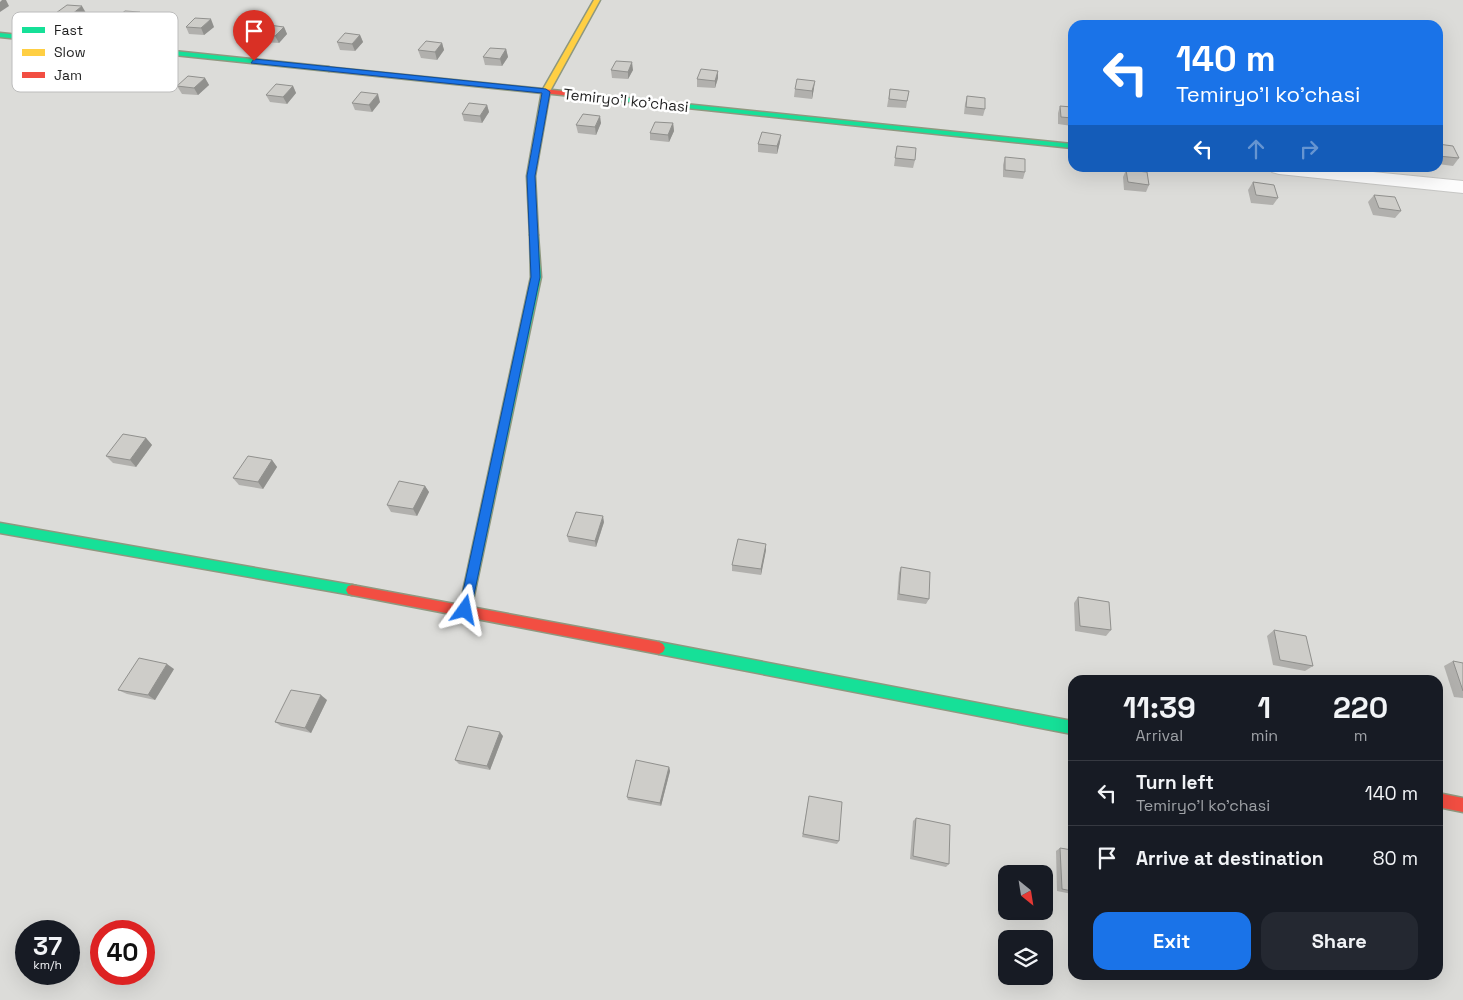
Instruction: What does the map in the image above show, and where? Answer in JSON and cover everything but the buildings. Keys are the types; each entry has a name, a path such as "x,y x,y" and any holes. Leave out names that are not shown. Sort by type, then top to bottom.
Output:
{"street":[{"path":"465,610 536,277 531,176 546,92 597,0"},
{"name":"Temiryo'l ko'chasi","path":"178,54 1068,146"},
{"path":"1318,172 1463,187"},
{"path":"0,528 465,610 1068,727"},
{"path":"1443,801 1463,805"}],"shaded area":[{"path":"0,0 1463,0 1463,1000 0,1000"}],"traffic: fast":[{"path":"0,35 12,36"},
{"path":"178,53 329,69"},
{"path":"572,94 1068,146"},
{"path":"465,610 536,277 534,235"},
{"path":"0,528 352,590"},
{"path":"659,648 1068,727"}],"traffic: slow":[{"path":"534,235 531,176 546,91 597,0"}],"traffic: jam":[{"path":"329,69 572,94"},
{"path":"352,590 659,648"},
{"path":"1443,801 1463,805"}],"route":[{"path":"254,61 546,92 531,176 536,277 465,610"}]}
